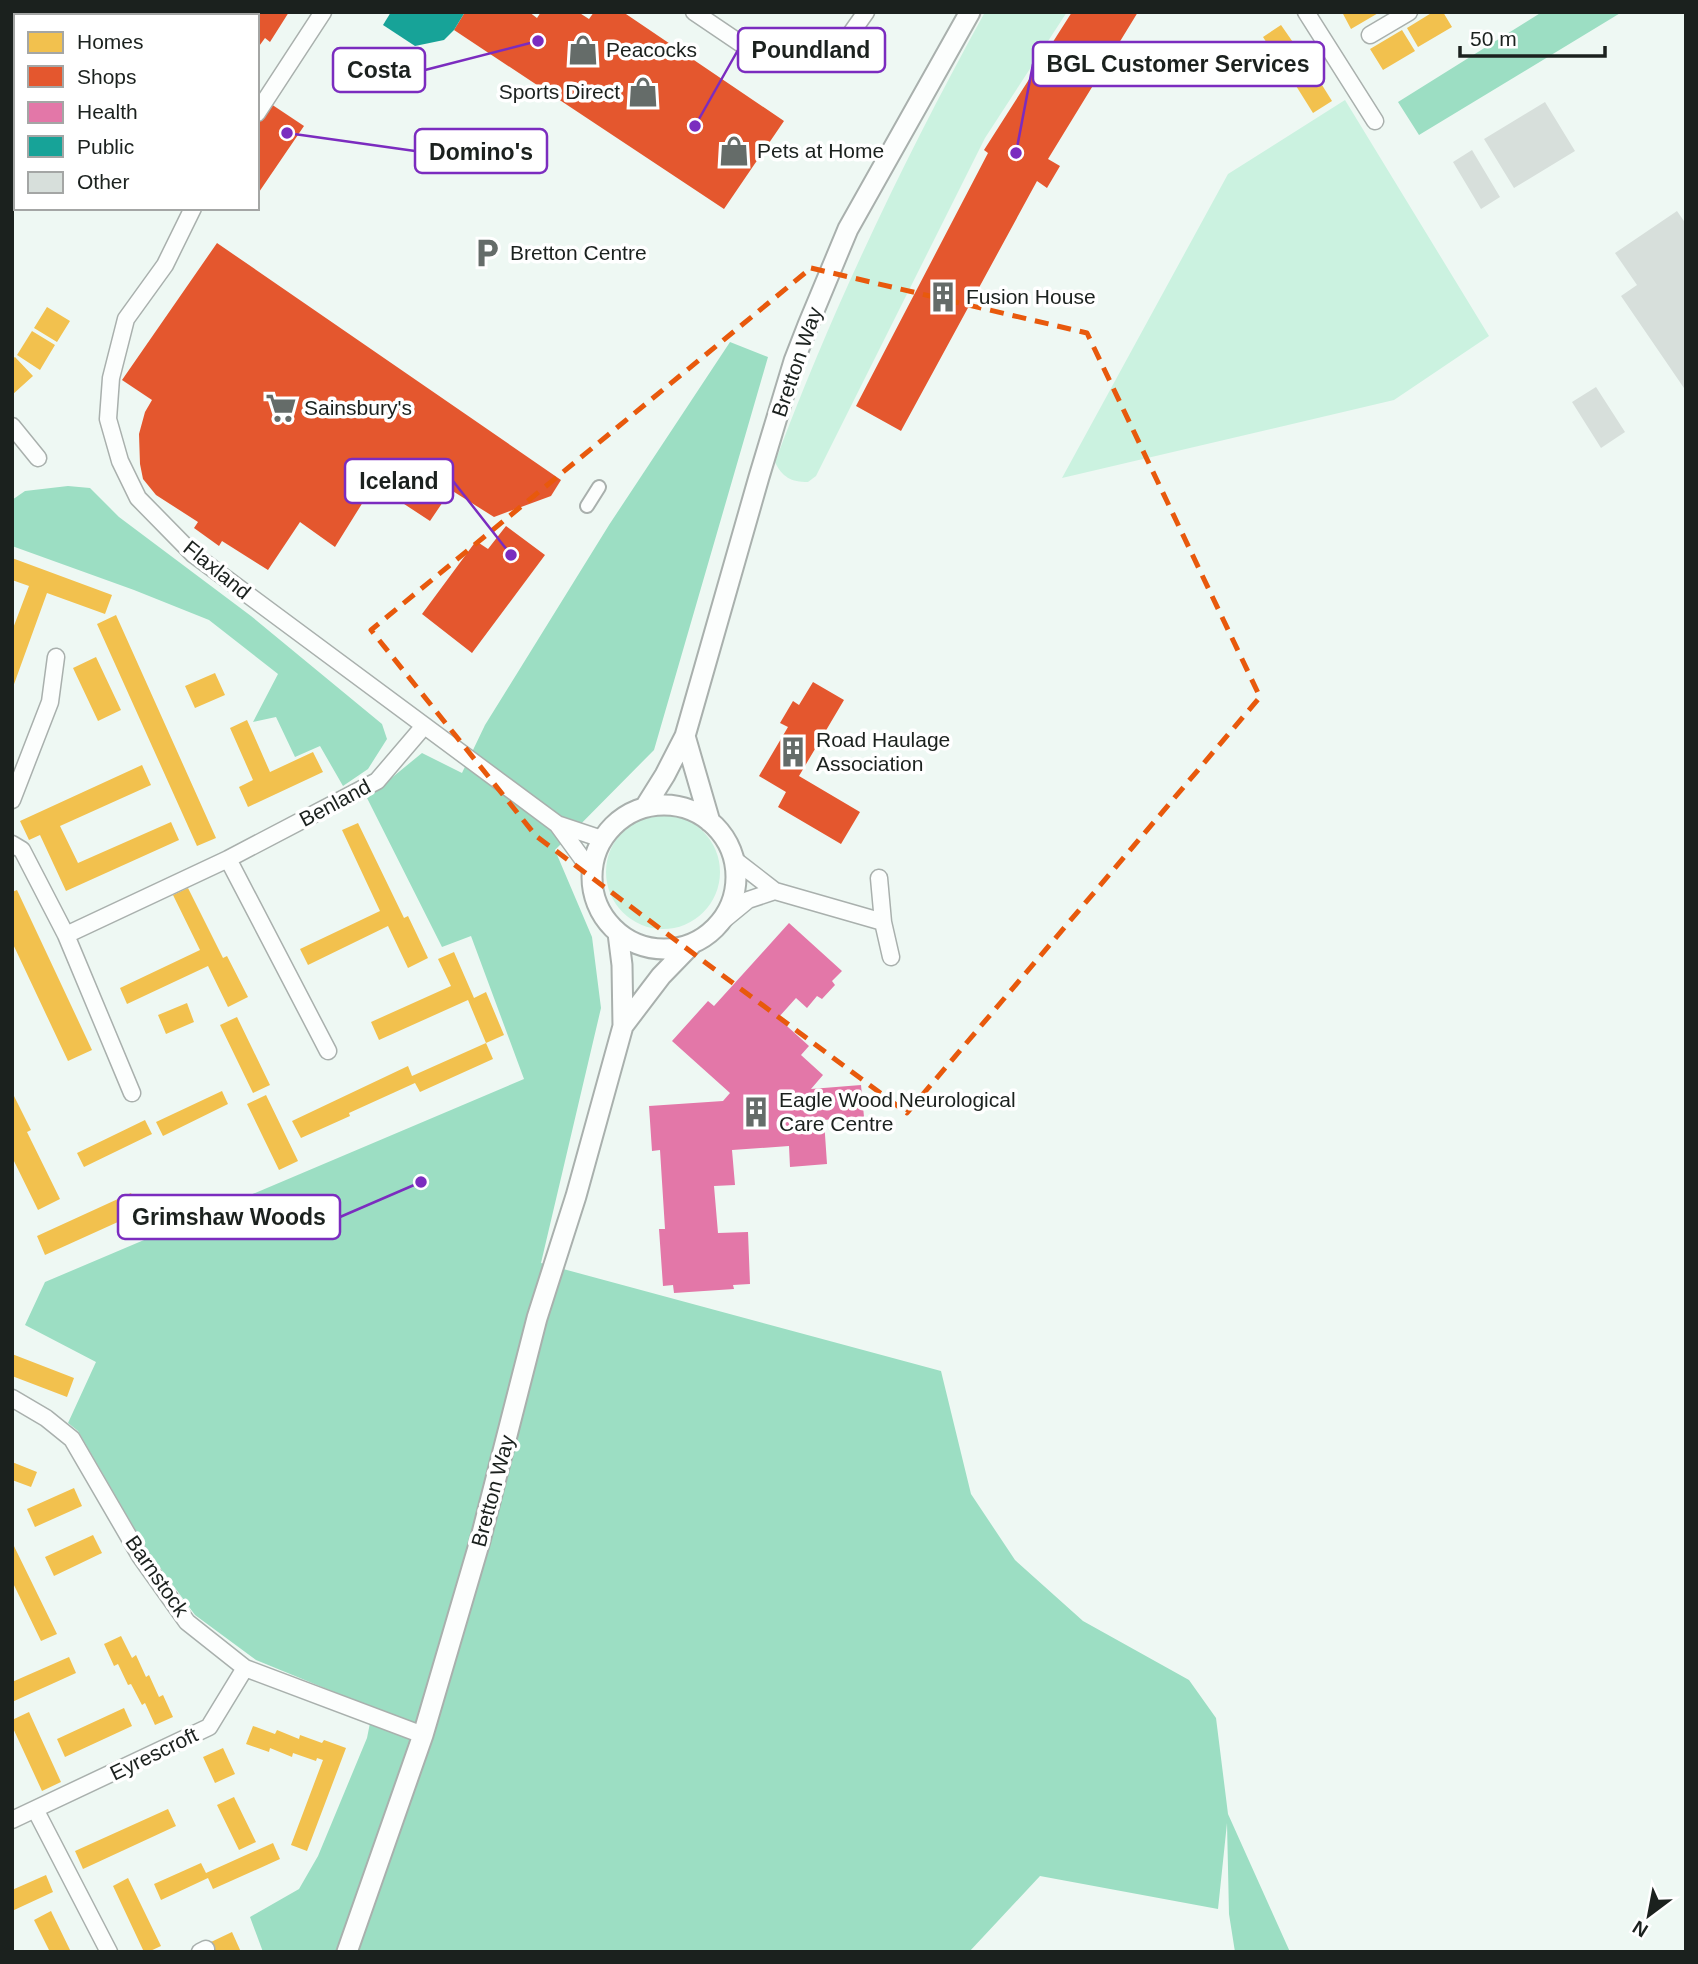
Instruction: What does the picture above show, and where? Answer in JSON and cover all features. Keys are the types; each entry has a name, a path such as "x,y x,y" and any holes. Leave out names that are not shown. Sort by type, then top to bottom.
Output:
{"street":[{"path":"259,110 323,12"},
{"path":"694,12 759,56 779,62 825,56 842,46 866,12"},
{"name":"Bretton Way","path":"645,807 685,736 759,477 794,361 808,325 848,229 970,12"},
{"path":"1306,12 1375,121"},
{"path":"1370,35 1409,12"},
{"name":"Flaxland","path":"192,210 165,265 126,319 111,378 108,419 120,461 138,498 193,554 556,824 592,872"},
{"path":"12,426 38,458"},
{"path":"587,506 599,487"},
{"path":"12,800 50,702 56,657"},
{"name":"Benland","path":"66,935 228,859 377,781 424,726"},
{"path":"685,736 710,821"},
{"path":"720,923 732,904 737,882 735,860 729,844 710,821 685,807 664,804 645,807 628,814 613,825 602,839 595,855 593,889 606,920 618,933 635,943 654,948 692,944 707,935 748,900 775,891"},
{"name":"Flaxland","path":"556,824 602,839"},
{"path":"12,844 22,850 66,935 132,1093"},
{"path":"228,859 328,1051"},
{"path":"735,860 775,891 883,922"},
{"path":"878,878 883,922 891,957"},
{"name":"Bretton Way","path":"347,1952 423,1735 480,1541 537,1318 576,1196 623,1026 622,965 618,933"},
{"name":"Bretton Way","path":"623,1026 660,976 692,944"},
{"name":"Barnstock","path":"12,1398 46,1418 72,1440 140,1556 187,1622 244,1668 423,1735"},
{"name":"Eyrescroft","path":"12,1821 209,1727 244,1668"},
{"path":"36,1811 109,1952"}],"highlighted area":[{"path":"811,268 1087,333 1260,697 907,1113 536,836 371,630"}],"green space":[{"path":"985,12 1067,12 985,138 816,476 808,482 792,480 784,475 775,462 821,346 926,122"},
{"path":"1542,12 1622,12 1419,135 1398,102"},
{"path":"1345,100 1489,336 1394,400 1062,478 1228,174"},
{"path":"730,342 768,357 654,750 555,850 592,937 601,1008 541,1263 941,1371 971,1494 1015,1560 1083,1621 1189,1680 1216,1718 1228,1814 1290,1952 1235,1952 1229,1914 1227,1823 1218,1909 1040,1876 969,1952 263,1952 250,1917 299,1889 318,1856 367,1738 373,1708 256,1660 195,1615 147,1550 78,1431 68,1423 96,1362 25,1325 45,1282 524,1079 471,936 442,947 367,798 422,753 462,773 485,725 609,525"},
{"path":"68,486 90,488 119,517 251,616 382,724 387,739 368,769 343,786 320,746 295,757 276,717 253,722 278,674 209,620 12,546 12,500 25,491"},
{"path":"663,815 685,820 703,832 715,850 720,872 715,894 703,912 685,924 663,929 641,924 623,912 611,894 606,872 611,850 623,832 641,820"}],"building: Homes":[{"path":"1342,12 1380,12 1351,29"},
{"path":"1433,12 1443,12 1452,27 1418,47 1407,28"},
{"path":"1281,25 1297,48 1278,60 1263,37"},
{"path":"1402,30 1415,51 1383,70 1370,49"},
{"path":"1312,69 1332,101 1313,113 1293,81"},
{"path":"47,307 70,321 57,342 34,328"},
{"path":"32,331 55,345 40,370 17,355"},
{"path":"15,357 33,376 12,395 12,359"},
{"path":"12,558 112,595 105,614 47,593 13,687 12,631 29,586 12,580"},
{"path":"116,615 216,838 197,846 97,624"},
{"path":"96,657 121,710 98,721 73,668"},
{"path":"215,673 225,695 195,708 185,686"},
{"path":"247,720 270,772 313,752 323,772 248,807 239,787 253,780 230,728"},
{"path":"142,765 151,785 60,826 78,863 171,822 179,840 66,891 40,835 29,840 20,821"},
{"path":"358,823 404,918 408,916 428,958 408,968 388,926 308,965 300,949 380,911 342,830"},
{"path":"188,888 223,958 227,956 248,997 228,1007 208,966 127,1004 120,988 200,950 173,895"},
{"path":"17,890 92,1050 68,1061 12,942 12,892"},
{"path":"454,952 474,998 486,992 504,1035 486,1043 468,1000 379,1040 371,1022 451,986 438,959"},
{"path":"187,1003 194,1022 166,1034 158,1015"},
{"path":"237,1017 270,1085 253,1093 220,1025"},
{"path":"486,1043 493,1059 420,1092 415,1083 301,1138 292,1121 408,1066 412,1076"},
{"path":"222,1091 228,1104 163,1136 156,1122"},
{"path":"12,1092 31,1130 27,1132 60,1199 38,1210 12,1157"},
{"path":"266,1095 298,1161 279,1170 247,1104"},
{"path":"145,1120 152,1134 84,1167 77,1153"},
{"path":"131,1193 140,1212 45,1255 37,1236"},
{"path":"12,1354 74,1378 67,1397 12,1376"},
{"path":"12,1462 37,1472 31,1487 12,1480"},
{"path":"74,1488 82,1506 35,1527 27,1509"},
{"path":"93,1535 102,1553 54,1576 45,1557"},
{"path":"12,1542 57,1634 41,1641 12,1581"},
{"path":"121,1636 132,1658 136,1655 146,1677 149,1675 159,1697 163,1695 173,1717 155,1725 145,1703 142,1705 131,1684 128,1685 118,1664 114,1666 104,1644"},
{"path":"69,1657 76,1673 12,1702 12,1682"},
{"path":"124,1708 132,1726 65,1757 57,1739"},
{"path":"29,1712 61,1782 42,1791 12,1726 12,1720"},
{"path":"253,1726 275,1734 277,1730 299,1739 300,1735 322,1743 324,1740 346,1748 307,1851 291,1845 323,1760 317,1758 316,1761 293,1753 292,1757 270,1748 269,1752 246,1744"},
{"path":"223,1748 235,1774 215,1783 203,1757"},
{"path":"234,1797 256,1842 239,1850 217,1805"},
{"path":"168,1809 176,1826 83,1869 75,1851"},
{"path":"273,1843 280,1859 213,1889 208,1878 161,1900 154,1884 201,1863 206,1873"},
{"path":"46,1875 53,1892 12,1911 12,1890"},
{"path":"128,1878 161,1946 148,1952 144,1952 113,1886"},
{"path":"51,1911 71,1952 50,1952 34,1920"},
{"path":"232,1932 241,1952 215,1952 211,1942"}],"building: Shops":[{"path":"289,12 270,42 265,38 259,46 259,14 232,14"},
{"path":"465,12 529,12 537,18 541,12 578,12 589,19 594,12 623,12 784,121 724,209 454,30"},
{"name":"Fusion House","path":"1072,12 1138,12 1048,159 1060,166 1047,188 1037,181 901,431 856,406 988,153 984,150"},
{"path":"271,104 304,126 259,192 259,120"},
{"name":"Sainsbury's","path":"217,243 561,480 551,496 494,517 451,490 430,521 366,479 365,481 373,486 335,547 300,522 268,570 222,541 219,546 194,528 198,522 156,495 143,479 139,434 145,412 152,400 122,380"},
{"path":"506,526 545,555 472,653 422,614 476,541 488,549"},
{"name":"Road Haulage Association","path":"813,682 844,700 799,776 860,812 841,844 778,807 786,792 759,776 788,727 780,723 793,701 799,705"}],"building: Health":[{"name":"Eagle Wood Neurological Care Centre","path":"789,923 842,971 832,981 835,985 822,999 817,996 807,1008 796,998 778,1018 809,1046 801,1055 823,1075 811,1089 861,1085 864,1117 824,1120 827,1164 790,1167 789,1146 732,1150 735,1185 714,1186 718,1233 748,1232 750,1284 733,1285 734,1289 674,1293 673,1285 663,1286 659,1229 665,1229 660,1150 652,1151 649,1106 723,1101 730,1093 672,1041 708,1001 714,1006"}],"building: Public":[{"path":"391,12 465,12 444,40 415,46 383,25"}],"building: Other":[{"path":"1545,102 1575,151 1514,188 1484,139"},
{"path":"1472,150 1500,197 1481,209 1453,162"},
{"path":"1677,211 1686,224 1686,391 1621,296 1637,285 1615,253"},
{"path":"1596,387 1625,432 1601,448 1572,402"}],"place":[{"name":"Costa","path":"538,41"},
{"name":"Peacocks","path":"583,50"},
{"name":"Sports Direct","path":"643,92"},
{"name":"Poundland","path":"695,126"},
{"name":"Domino's","path":"287,133"},
{"name":"Pets at Home","path":"734,151"},
{"name":"BGL Customer Services","path":"1016,153"},
{"name":"Bretton Centre","path":"487,253"},
{"name":"Fusion House","path":"943,297"},
{"name":"Sainsbury's","path":"281,408"},
{"name":"Iceland","path":"511,555"},
{"name":"Road Haulage Association","path":"793,752"},
{"name":"Eagle Wood Neurological Care Centre","path":"756,1112"},
{"name":"Grimshaw Woods","path":"421,1182"}]}
